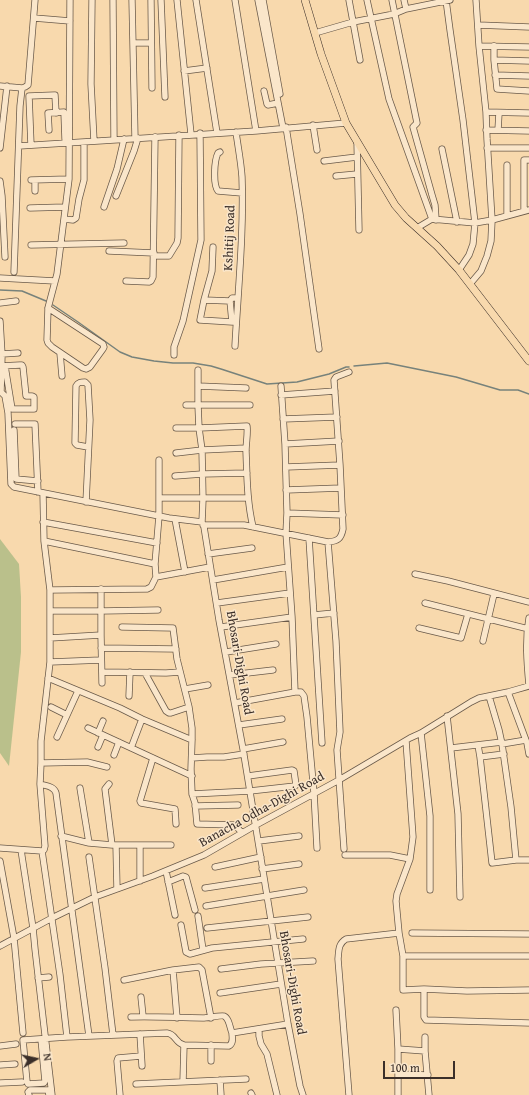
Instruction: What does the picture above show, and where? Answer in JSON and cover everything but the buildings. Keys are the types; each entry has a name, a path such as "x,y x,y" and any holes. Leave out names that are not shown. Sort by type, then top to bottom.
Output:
{"main road":[{"path":"305,0 330,80 346,123 395,204 406,218 438,246 459,270 529,361"}],"street":[{"path":"0,86 22,88 28,85 35,0"},
{"path":"67,143 70,0"},
{"path":"92,0 91,84 94,141"},
{"path":"113,0 114,140"},
{"path":"116,196 134,151 136,138 132,0"},
{"path":"151,0 152,88"},
{"path":"161,0 165,97"},
{"path":"177,0 191,134"},
{"path":"196,0 217,133"},
{"path":"235,0 256,130"},
{"path":"258,0 300,214 319,349"},
{"path":"263,0 283,112"},
{"path":"348,0 360,60"},
{"path":"367,0 389,99 434,220"},
{"path":"392,0 417,123 413,127 435,205 434,220"},
{"path":"404,0 406,9"},
{"path":"315,33 353,22 394,14 406,9 447,0 475,223 473,244 469,255 459,270"},
{"path":"470,284 481,271 487,256 491,241 492,220 486,112 476,0"},
{"path":"34,18 70,21"},
{"path":"478,25 529,27"},
{"path":"133,43 151,43"},
{"path":"479,46 529,47"},
{"path":"494,46 497,89 529,91"},
{"path":"494,60 529,60"},
{"path":"184,71 207,68"},
{"path":"495,75 529,76"},
{"path":"0,148 7,86"},
{"path":"14,272 20,106 22,88"},
{"path":"264,91 267,104 270,105 278,103"},
{"path":"31,145 30,96 55,95 56,113"},
{"path":"48,308 103,344 103,349 90,367 86,369 83,368 52,347 47,340 48,308 57,274 69,180 64,112 48,113 49,130"},
{"path":"486,112 529,113"},
{"path":"498,113 498,130"},
{"path":"19,146 236,132 346,123"},
{"path":"314,125 317,150"},
{"path":"486,130 529,131"},
{"name":"Kshitij Road","path":"235,346 242,233 242,175 236,132"},
{"path":"174,355 174,347 182,321 201,240 200,134"},
{"path":"109,251 169,256 178,238 179,135"},
{"path":"126,281 148,282 153,278 156,137"},
{"path":"104,207 117,169 124,139"},
{"path":"64,219 73,220 76,218 78,199 84,180 84,142"},
{"path":"357,142 359,230"},
{"path":"487,148 529,148"},
{"path":"442,149 457,222"},
{"path":"220,152 216,156 216,187 218,192 242,193"},
{"path":"324,161 357,157"},
{"path":"417,228 434,220 475,223 527,211 524,160 529,160"},
{"path":"507,165 507,216"},
{"path":"336,176 357,174"},
{"path":"35,191 33,180 69,180"},
{"path":"0,181 2,196 2,257 15,257"},
{"path":"30,208 65,207"},
{"path":"30,245 124,243"},
{"path":"213,247 212,271 200,320 232,322 230,301"},
{"path":"0,278 55,281"},
{"path":"204,300 230,301 232,298 238,298"},
{"path":"0,303 16,301"},
{"path":"0,321 3,366 12,409 34,409 34,397 26,396 22,365 3,366"},
{"path":"2,354 18,353"},
{"path":"60,353 62,376"},
{"path":"3,366 1,392 4,396 8,413 11,484 14,487 175,520 244,525 328,542 335,542 339,539 342,535 343,529 335,378 349,372"},
{"name":"Bhosari-Dighi Road","path":"198,370 199,428 202,450 203,523 216,603 244,752 281,984 303,1095"},
{"path":"86,502 90,420 88,385 85,382 79,382 76,386 75,442 77,445 88,447"},
{"path":"198,386 246,388"},
{"path":"281,386 286,467 286,533 295,692"},
{"path":"281,395 335,391"},
{"path":"186,405 250,405"},
{"path":"283,419 337,417"},
{"path":"38,481 16,479 15,427 35,424 38,481 41,492 44,541 50,590 50,662 41,741 40,784 45,846 44,850 42,851 60,975 67,1037"},
{"path":"176,428 247,426 246,448 248,498 253,527"},
{"path":"285,444 339,441"},
{"path":"176,452 246,448"},
{"path":"50,590 147,589 151,587 156,577 155,564 159,516 159,460"},
{"path":"286,467 340,465"},
{"path":"175,476 247,473"},
{"path":"286,490 341,488"},
{"path":"159,498 248,498"},
{"path":"287,513 343,515"},
{"path":"175,520 185,572"},
{"path":"43,522 157,543"},
{"path":"309,538 322,743"},
{"path":"44,541 155,564"},
{"path":"328,542 334,613 340,732 337,750 345,852 390,855 410,860"},
{"path":"208,554 252,548"},
{"path":"156,577 210,567"},
{"path":"213,580 288,567"},
{"path":"415,574 529,602"},
{"path":"101,590 102,683"},
{"path":"216,603 290,593"},
{"path":"483,641 494,594"},
{"path":"425,603 528,629"},
{"path":"50,611 158,610"},
{"path":"314,615 334,613"},
{"path":"419,628 461,638 468,614"},
{"path":"221,627 292,618"},
{"name":"Banacha Odha-Dighi Road","path":"0,946 95,897 166,871 204,855 339,780 406,740 421,733 446,716 471,702 529,686 526,652 529,618"},
{"path":"122,627 173,628 180,672 189,707 192,740 192,794 197,824 235,825 242,833"},
{"path":"50,638 101,635"},
{"path":"226,652 276,644"},
{"path":"101,648 176,648"},
{"path":"50,662 101,660"},
{"path":"230,675 273,670"},
{"path":"102,672 180,672"},
{"path":"129,696 130,672"},
{"path":"145,673 166,711 171,713 189,707"},
{"path":"48,678 192,740"},
{"path":"185,689 208,685"},
{"path":"57,737 78,691"},
{"path":"235,703 295,692 301,692 304,696 314,793 317,848"},
{"path":"508,692 526,740 529,754"},
{"path":"489,696 500,730 504,754 516,860"},
{"path":"51,707 67,715"},
{"path":"446,716 458,814 460,897"},
{"path":"131,748 142,719"},
{"path":"239,725 282,719"},
{"path":"98,747 103,721"},
{"path":"88,728 192,776"},
{"path":"421,733 430,816 430,890"},
{"path":"406,740 413,837 410,860 397,894 396,901 403,956 403,990 529,990"},
{"path":"450,748 526,740"},
{"path":"114,755 119,742"},
{"path":"192,758 224,757 283,742"},
{"path":"478,745 492,863 529,860"},
{"path":"480,757 504,754"},
{"path":"153,758 140,801 141,803 175,809 176,824"},
{"path":"41,763 87,762 107,767"},
{"path":"192,794 250,791 295,786 296,783 294,771 292,770 248,776"},
{"path":"40,784 55,789 89,1036"},
{"path":"109,784 105,789 114,845 117,889"},
{"path":"80,788 89,843"},
{"path":"195,806 238,805"},
{"path":"61,836 89,843 171,846"},
{"path":"259,841 299,836"},
{"path":"140,845 140,881"},
{"path":"0,848 42,851"},
{"path":"21,850 33,928 43,1039 45,1081 28,1084 23,1040 43,1039 67,1037 170,1033 178,1043 184,1045 229,1046 232,1042 232,1033 225,1016 211,1018 131,1017"},
{"path":"214,867 261,857"},
{"path":"89,858 113,1035"},
{"path":"0,861 14,938 23,1033"},
{"path":"262,869 299,864"},
{"path":"166,871 175,915"},
{"path":"168,882 183,876 186,877 195,910"},
{"path":"205,888 264,879"},
{"path":"206,906 304,890"},
{"path":"198,916 203,950"},
{"path":"207,928 308,918"},
{"path":"181,924 186,952 190,954 212,948 303,940"},
{"path":"349,1095 339,947 341,942 346,938 399,933"},
{"path":"412,933 529,934"},
{"path":"399,969 397,943 400,940"},
{"path":"403,956 529,956"},
{"path":"221,969 313,961"},
{"path":"124,980 173,970 198,967 202,970 211,1018"},
{"path":"173,970 177,1018"},
{"path":"38,978 49,977"},
{"path":"220,993 281,984"},
{"path":"424,989 424,1017 426,1020 529,1023"},
{"path":"141,997 143,1016"},
{"path":"396,1010 398,1095"},
{"path":"232,1033 288,1024"},
{"path":"259,1029 261,1044 267,1054 277,1095"},
{"path":"140,1034 142,1066"},
{"path":"426,1038 425,1051 429,1095"},
{"path":"43,1039 52,1095"},
{"path":"0,1046 16,1044"},
{"path":"183,1082 184,1045"},
{"path":"211,1045 211,1061"},
{"path":"398,1048 425,1051"},
{"path":"120,1095 118,1058 141,1056"},
{"path":"0,1065 15,1064"},
{"path":"398,1074 428,1075"},
{"path":"136,1084 246,1079"},
{"path":"220,1080 221,1095"},
{"path":"0,1083 22,1082"},
{"path":"29,1095 28,1092 30,1090 48,1090 48,1095"}],"green space":[{"path":"0,539 19,564 21,597 21,652 9,766 0,753"}],"waterway":[{"path":"0,290 22,291 46,301"},
{"path":"53,305 120,352 132,357 154,361 193,363 211,366 267,384 297,382 349,367"},
{"path":"354,366 387,363 456,377 500,390 518,390 529,394"}]}
